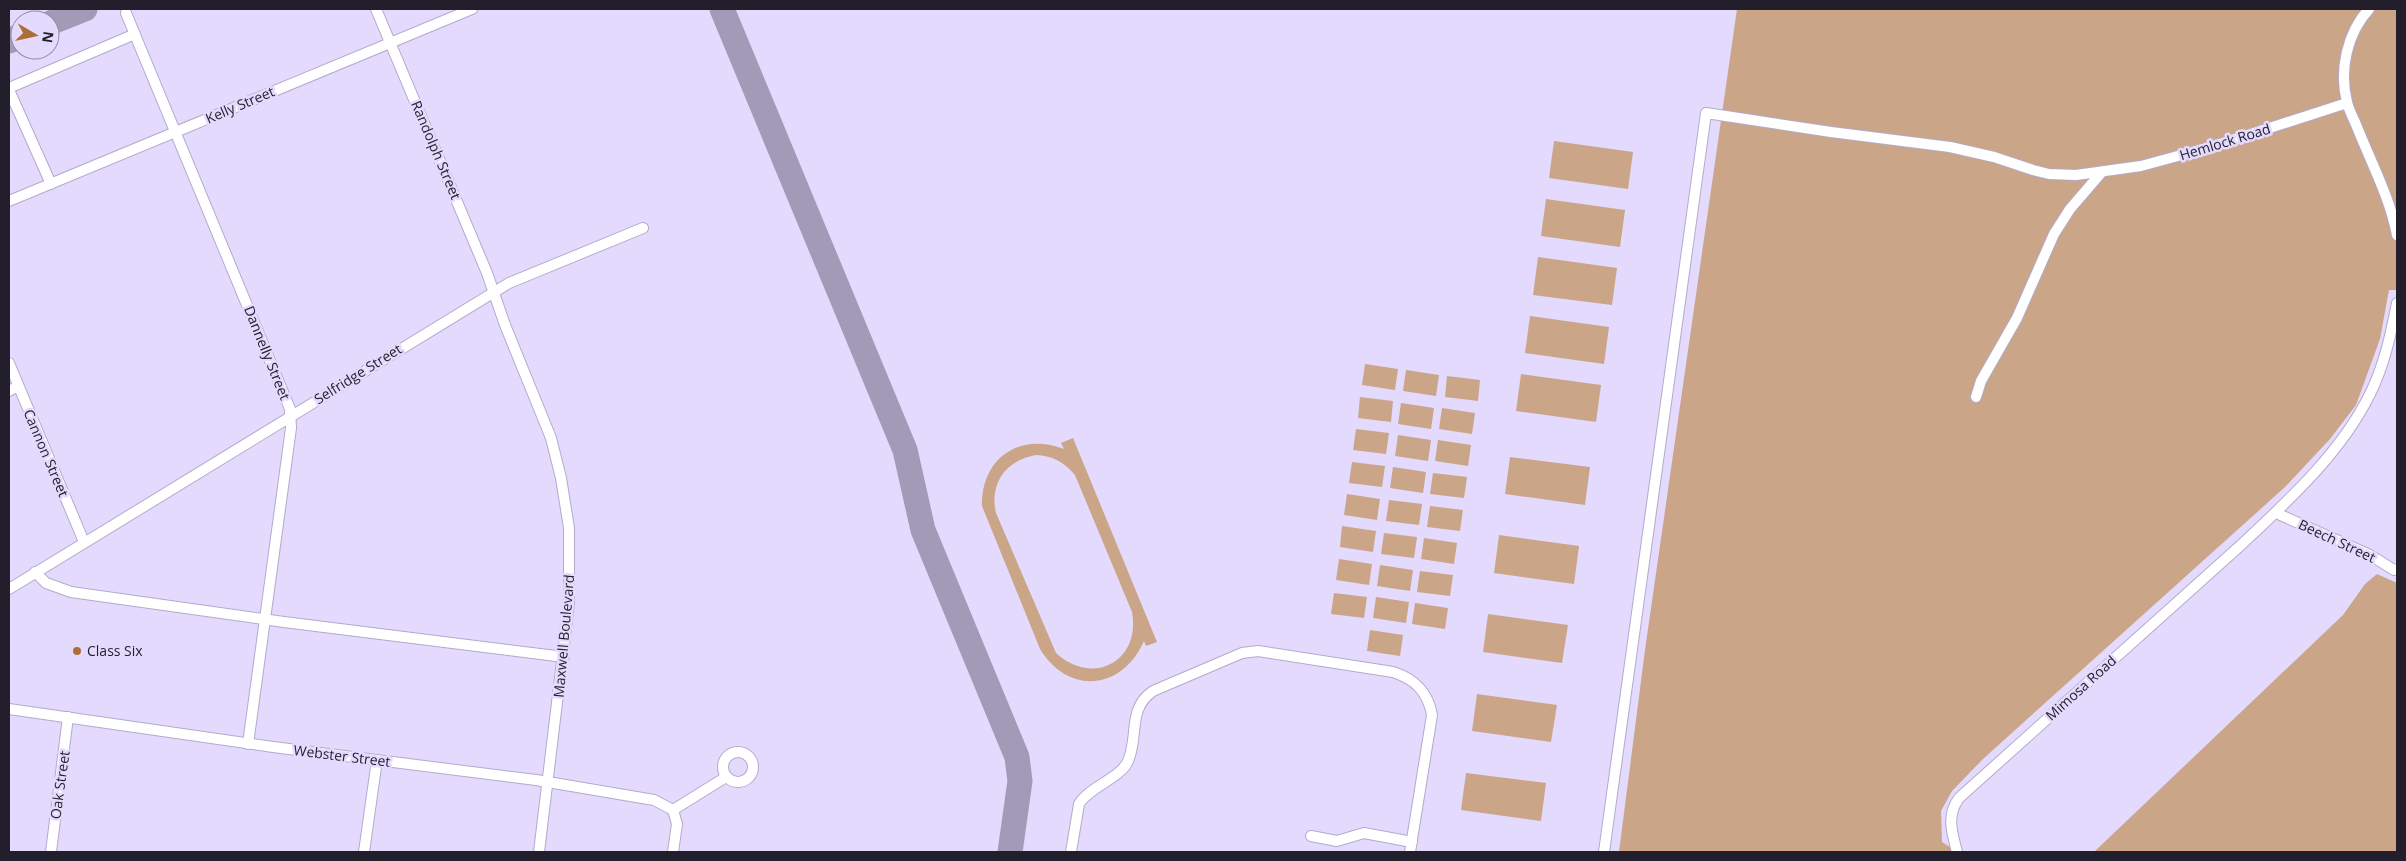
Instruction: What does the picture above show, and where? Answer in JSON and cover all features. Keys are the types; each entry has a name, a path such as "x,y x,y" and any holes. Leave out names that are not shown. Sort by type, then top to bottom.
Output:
{"street":[{"name":"Randolph Street","path":"376,9 493,292"},
{"name":"Kelly Street","path":"9,201 472,9"},
{"path":"2369,9 2360,21 2348,45 2344,76 2347,103 2388,206 2397,235"},
{"name":"Dannelly Street","path":"126,13 285,397 290,416 291,428 248,744"},
{"path":"51,184 9,89 135,34"},
{"name":"Hemlock Road","path":"1604,852 1706,113 1957,148 2049,174 2076,175 2141,166 2210,147 2347,103"},
{"path":"1976,397 1981,381 2016,318 2054,234 2070,209 2101,173"},
{"name":"Selfridge Street","path":"9,589 493,292 531,274 643,228"},
{"name":"Maxwell Boulevard","path":"493,292 551,438 561,478 569,536 569,603 564,657 539,852"},
{"name":"Mimosa Road","path":"1957,852 1950,826 1950,816 1959,798 2247,540 2276,513 2331,452 2360,412 2378,374 2397,303"},
{"name":"Cannon Street","path":"9,363 14,388 84,542"},
{"name":"Beech Street","path":"2276,513 2370,555 2396,570"},
{"path":"35,572 46,584 71,592 564,657"},
{"path":"1071,852 1079,804 1128,763 1137,713 1142,699 1162,687 1250,652 1267,652 1393,672 1420,687 1426,695 1432,716 1410,852"},
{"name":"Webster Street","path":"9,709 248,744 548,783 654,800 673,810"},
{"name":"Oak Street","path":"51,852 68,717"},
{"path":"364,852 377,760"},
{"path":"673,852 677,824 673,810 726,776"},
{"path":"1311,836 1337,841 1364,834 1412,842"}],"shaded area":[{"path":"1737,9 2397,9 2397,290 2389,290 2380,339 2356,405 2330,439 2285,487 1983,759 1952,791 1941,811 1942,842 1958,852 1619,852 1645,650"},
{"path":"1554,141 1633,152 1628,189 1549,178"},
{"path":"1546,199 1625,210 1620,247 1541,236"},
{"path":"1538,257 1617,268 1612,305 1533,295"},
{"path":"1530,316 1609,327 1604,364 1525,353"},
{"path":"1365,364 1398,369 1395,390 1362,385"},
{"path":"1406,370 1439,375 1436,396 1403,391"},
{"path":"1521,374 1601,385 1596,422 1516,411"},
{"path":"1447,376 1480,380 1478,401 1445,397"},
{"path":"1360,397 1393,401 1391,422 1358,418"},
{"path":"1401,403 1434,408 1431,429 1398,424"},
{"path":"1442,408 1475,413 1472,434 1439,429"},
{"path":"1356,429 1389,433 1386,454 1353,450"},
{"path":"1398,435 1431,440 1428,461 1395,456"},
{"path":"1073,438 1157,642 1146,646 1144,641 1134,658 1122,670 1109,678 1094,681 1079,680 1065,674 1052,664 1040,649 982,506 983,489 988,474 996,462 1006,453 1018,447 1032,444 1064,449 1061,443","holes":["1036,455 1053,458 1075,475 1132,612 1133,629 1129,644 1122,655 1111,664 1099,668 1085,668 1070,663 1056,653 996,513 995,492 1002,475 1016,462"]},
{"path":"1438,440 1471,445 1468,466 1435,461"},
{"path":"1510,457 1590,467 1585,505 1505,494"},
{"path":"1352,462 1385,466 1382,487 1349,483"},
{"path":"1393,467 1426,472 1423,493 1390,488"},
{"path":"1433,473 1467,477 1464,498 1430,494"},
{"path":"1347,494 1380,499 1377,520 1344,515"},
{"path":"1389,500 1422,504 1419,525 1386,521"},
{"path":"1430,506 1463,510 1460,531 1427,527"},
{"path":"1342,526 1376,531 1373,552 1340,547"},
{"path":"1384,533 1417,537 1414,558 1381,554"},
{"path":"1499,535 1579,546 1574,584 1494,573"},
{"path":"1424,538 1457,543 1454,564 1421,559"},
{"path":"1339,559 1372,564 1369,585 1336,580"},
{"path":"1380,565 1413,570 1410,591 1377,586"},
{"path":"1420,571 1453,575 1450,596 1417,592"},
{"path":"2377,574 2397,583 2397,852 2094,852 2343,615 2365,584"},
{"path":"1334,593 1367,597 1364,618 1331,614"},
{"path":"1376,597 1409,602 1406,623 1373,618"},
{"path":"1415,603 1448,608 1445,629 1412,624"},
{"path":"1488,614 1568,625 1562,663 1483,652"},
{"path":"1370,630 1403,635 1400,656 1367,651"},
{"path":"1477,694 1557,705 1551,742 1472,731"},
{"path":"1466,773 1546,783 1541,821 1461,810"}],"taxiway":[{"path":"60,19 85,9"},
{"path":"722,9 905,450 923,530 1017,757 1020,781 1010,852"}],"place":[{"name":"Class Six","path":"77,651"}]}
